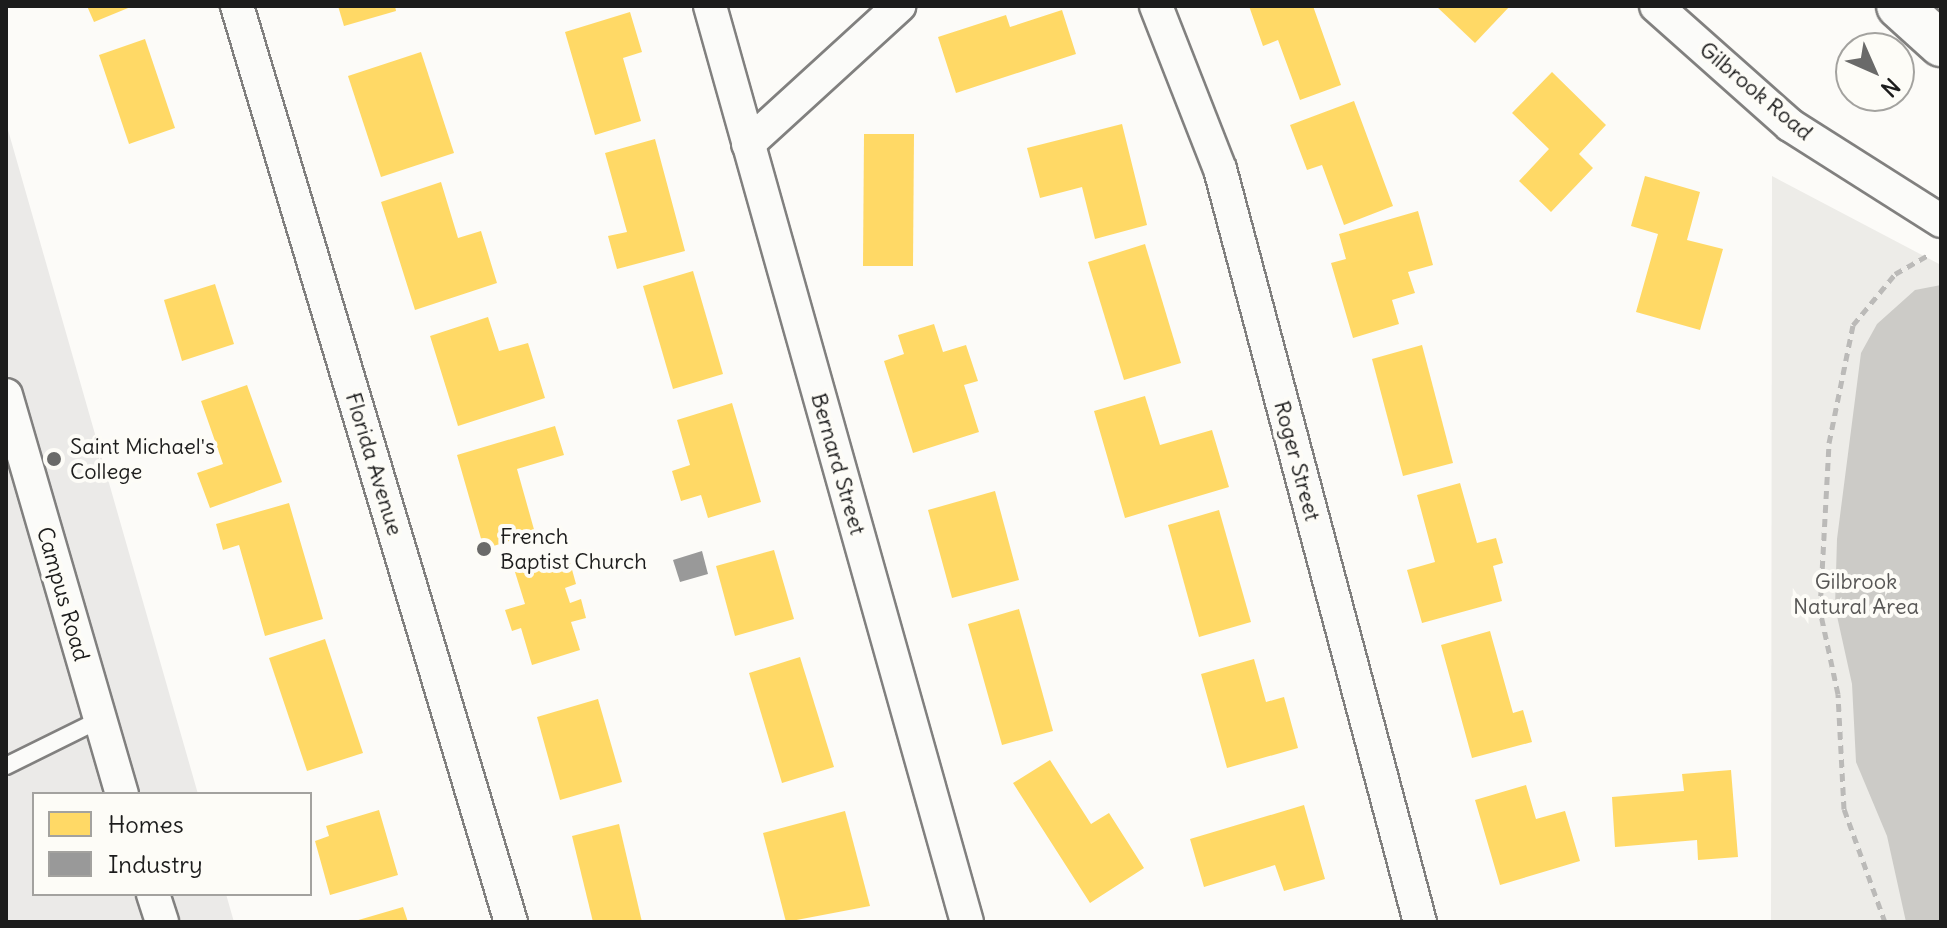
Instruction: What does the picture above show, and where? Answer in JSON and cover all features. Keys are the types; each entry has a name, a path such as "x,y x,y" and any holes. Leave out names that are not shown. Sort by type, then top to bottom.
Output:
{"highway":[{"path":"1899,6 1941,44"}],"street":[{"name":"Florida Avenue","path":"237,6 511,922"},
{"name":"Bernard Street","path":"710,6 967,922"},
{"path":"748,144 899,6"},
{"name":"Roger Street","path":"1156,6 1220,169 1420,922"},
{"name":"Gilbrook Road","path":"1656,6 1790,125 1941,221"},
{"name":"Campus Road","path":"6,395 121,792"},
{"path":"154,896 162,922"}],"lane":[{"path":"6,766 99,720"}],"path":[{"path":"1885,922 1844,809 1838,694 1820,610 1829,443 1853,325 1895,274 1941,247"}],"shaded area":[{"name":"Saint Michael's College","path":"6,123 197,792 32,792 32,896 227,896 234,922 6,922"},
{"path":"1941,285 1941,922 1906,922 1887,836 1856,762 1852,684 1835,607 1837,539 1861,353 1877,324 1915,290"}],"green space":[{"name":"Gilbrook Natural Area","path":"1772,176 1941,265 1941,922 1771,922"}],"building: Homes":[{"path":"87,6 133,6 94,22"},
{"path":"338,6 395,6 396,11 344,26"},
{"path":"1249,6 1313,6 1341,85 1300,100 1278,40 1263,46"},
{"path":"1436,6 1510,6 1475,43"},
{"path":"1062,10 1076,54 956,93 938,37 1006,15 1010,27"},
{"path":"630,12 642,52 623,58 641,121 595,135 565,32"},
{"path":"145,39 175,128 129,144 99,55"},
{"path":"421,52 454,153 381,177 348,76"},
{"path":"1552,72 1606,125 1579,154 1593,168 1551,212 1519,181 1549,149 1512,113"},
{"path":"1354,101 1393,206 1344,225 1322,165 1307,170 1290,125"},
{"path":"1122,124 1147,225 1095,239 1082,187 1040,198 1027,148"},
{"path":"864,134 914,134 913,266 863,266"},
{"path":"655,139 685,251 617,269 608,236 627,232 605,153"},
{"path":"1645,176 1700,192 1687,240 1723,249 1700,330 1636,312 1658,234 1631,226"},
{"path":"441,182 458,238 481,231 497,283 415,310 381,202"},
{"path":"1418,211 1433,265 1408,272 1415,293 1392,300 1399,324 1353,338 1331,263 1346,259 1339,234"},
{"path":"1145,244 1181,363 1124,380 1088,262"},
{"path":"693,271 723,374 673,389 643,286"},
{"path":"215,284 234,344 182,361 164,300"},
{"path":"488,317 499,351 528,343 545,398 458,426 430,336"},
{"path":"934,324 943,352 966,345 978,381 964,385 979,432 913,453 884,361 904,354 898,335"},
{"path":"1422,345 1453,463 1403,476 1372,359"},
{"path":"247,385 282,482 210,508 197,473 223,464 201,401"},
{"path":"1145,396 1160,445 1212,430 1229,487 1125,518 1094,411"},
{"path":"732,403 761,502 708,518 701,495 681,501 672,471 690,465 677,420"},
{"path":"555,426 564,455 517,469 535,533 484,549 457,455"},
{"path":"1460,483 1477,543 1496,538 1503,563 1493,566 1502,601 1422,623 1407,570 1435,562 1417,495"},
{"path":"995,491 1019,580 952,598 928,510"},
{"path":"289,503 323,619 265,636 239,545 223,550 216,524"},
{"path":"1219,510 1251,622 1199,637 1168,525"},
{"path":"774,550 794,619 735,636 716,566"},
{"path":"568,555 576,584 565,588 570,603 581,599 586,618 571,622 580,650 532,665 521,628 512,631 505,610 525,604 515,572"},
{"path":"1019,609 1053,731 1002,745 968,624"},
{"path":"1490,631 1513,713 1523,710 1532,742 1472,758 1441,645"},
{"path":"325,639 363,753 307,771 269,658"},
{"path":"800,657 834,767 782,783 749,673"},
{"path":"1254,659 1266,702 1284,697 1298,748 1227,768 1201,674"},
{"path":"598,699 622,782 560,800 537,717"},
{"path":"1050,760 1091,824 1109,813 1144,868 1090,903 1013,783"},
{"path":"1731,770 1738,857 1698,860 1697,840 1615,847 1612,797 1684,791 1682,774"},
{"path":"1526,785 1536,819 1565,811 1580,861 1500,885 1475,800"},
{"path":"1304,805 1325,879 1284,891 1275,865 1204,887 1190,839"},
{"path":"379,810 398,875 330,895 315,841 329,836 326,826"},
{"path":"845,811 870,906 786,922 763,833"},
{"path":"619,824 642,922 593,922 572,836"},
{"path":"403,907 408,922 355,922 355,921"}],"building: Industry":[{"path":"702,551 708,574 680,582 673,560"}],"place":[{"name":"Saint Michael's College","path":"54,459"},
{"name":"French Baptist Church","path":"484,549"}]}
